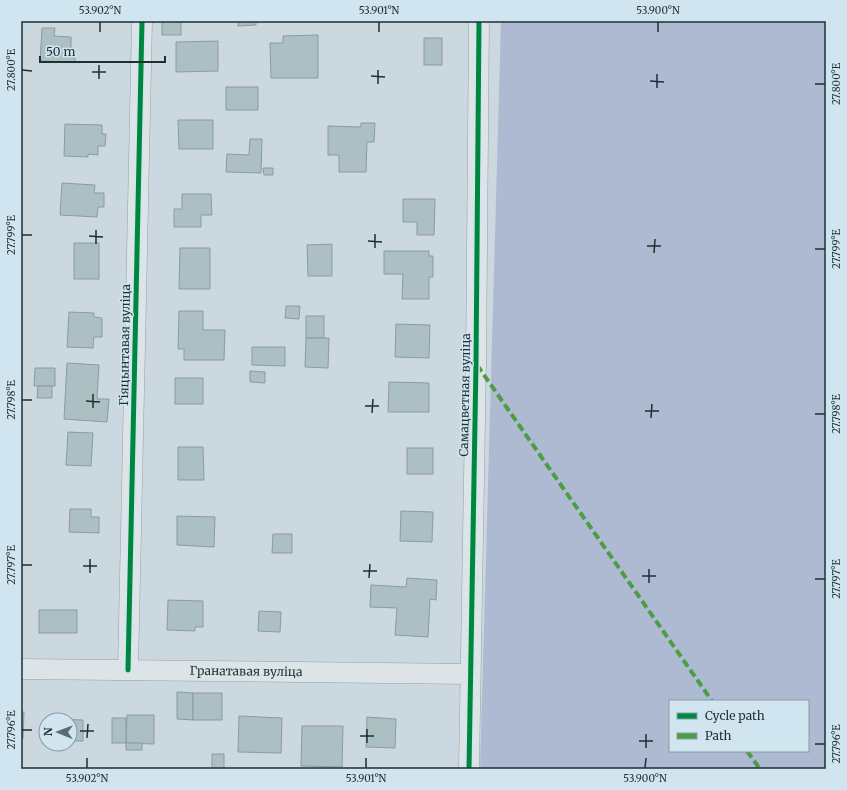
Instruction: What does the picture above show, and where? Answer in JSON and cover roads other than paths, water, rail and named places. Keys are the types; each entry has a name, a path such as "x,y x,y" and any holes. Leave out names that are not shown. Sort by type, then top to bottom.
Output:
{"street":[{"name":"Гіяцынтавая вуліца","path":"128,670 142,21"},
{"name":"Самацветная вуліца","path":"469,769 476,371 479,21"},
{"name":"Гранатавая вуліца","path":"21,669 470,674"}]}
